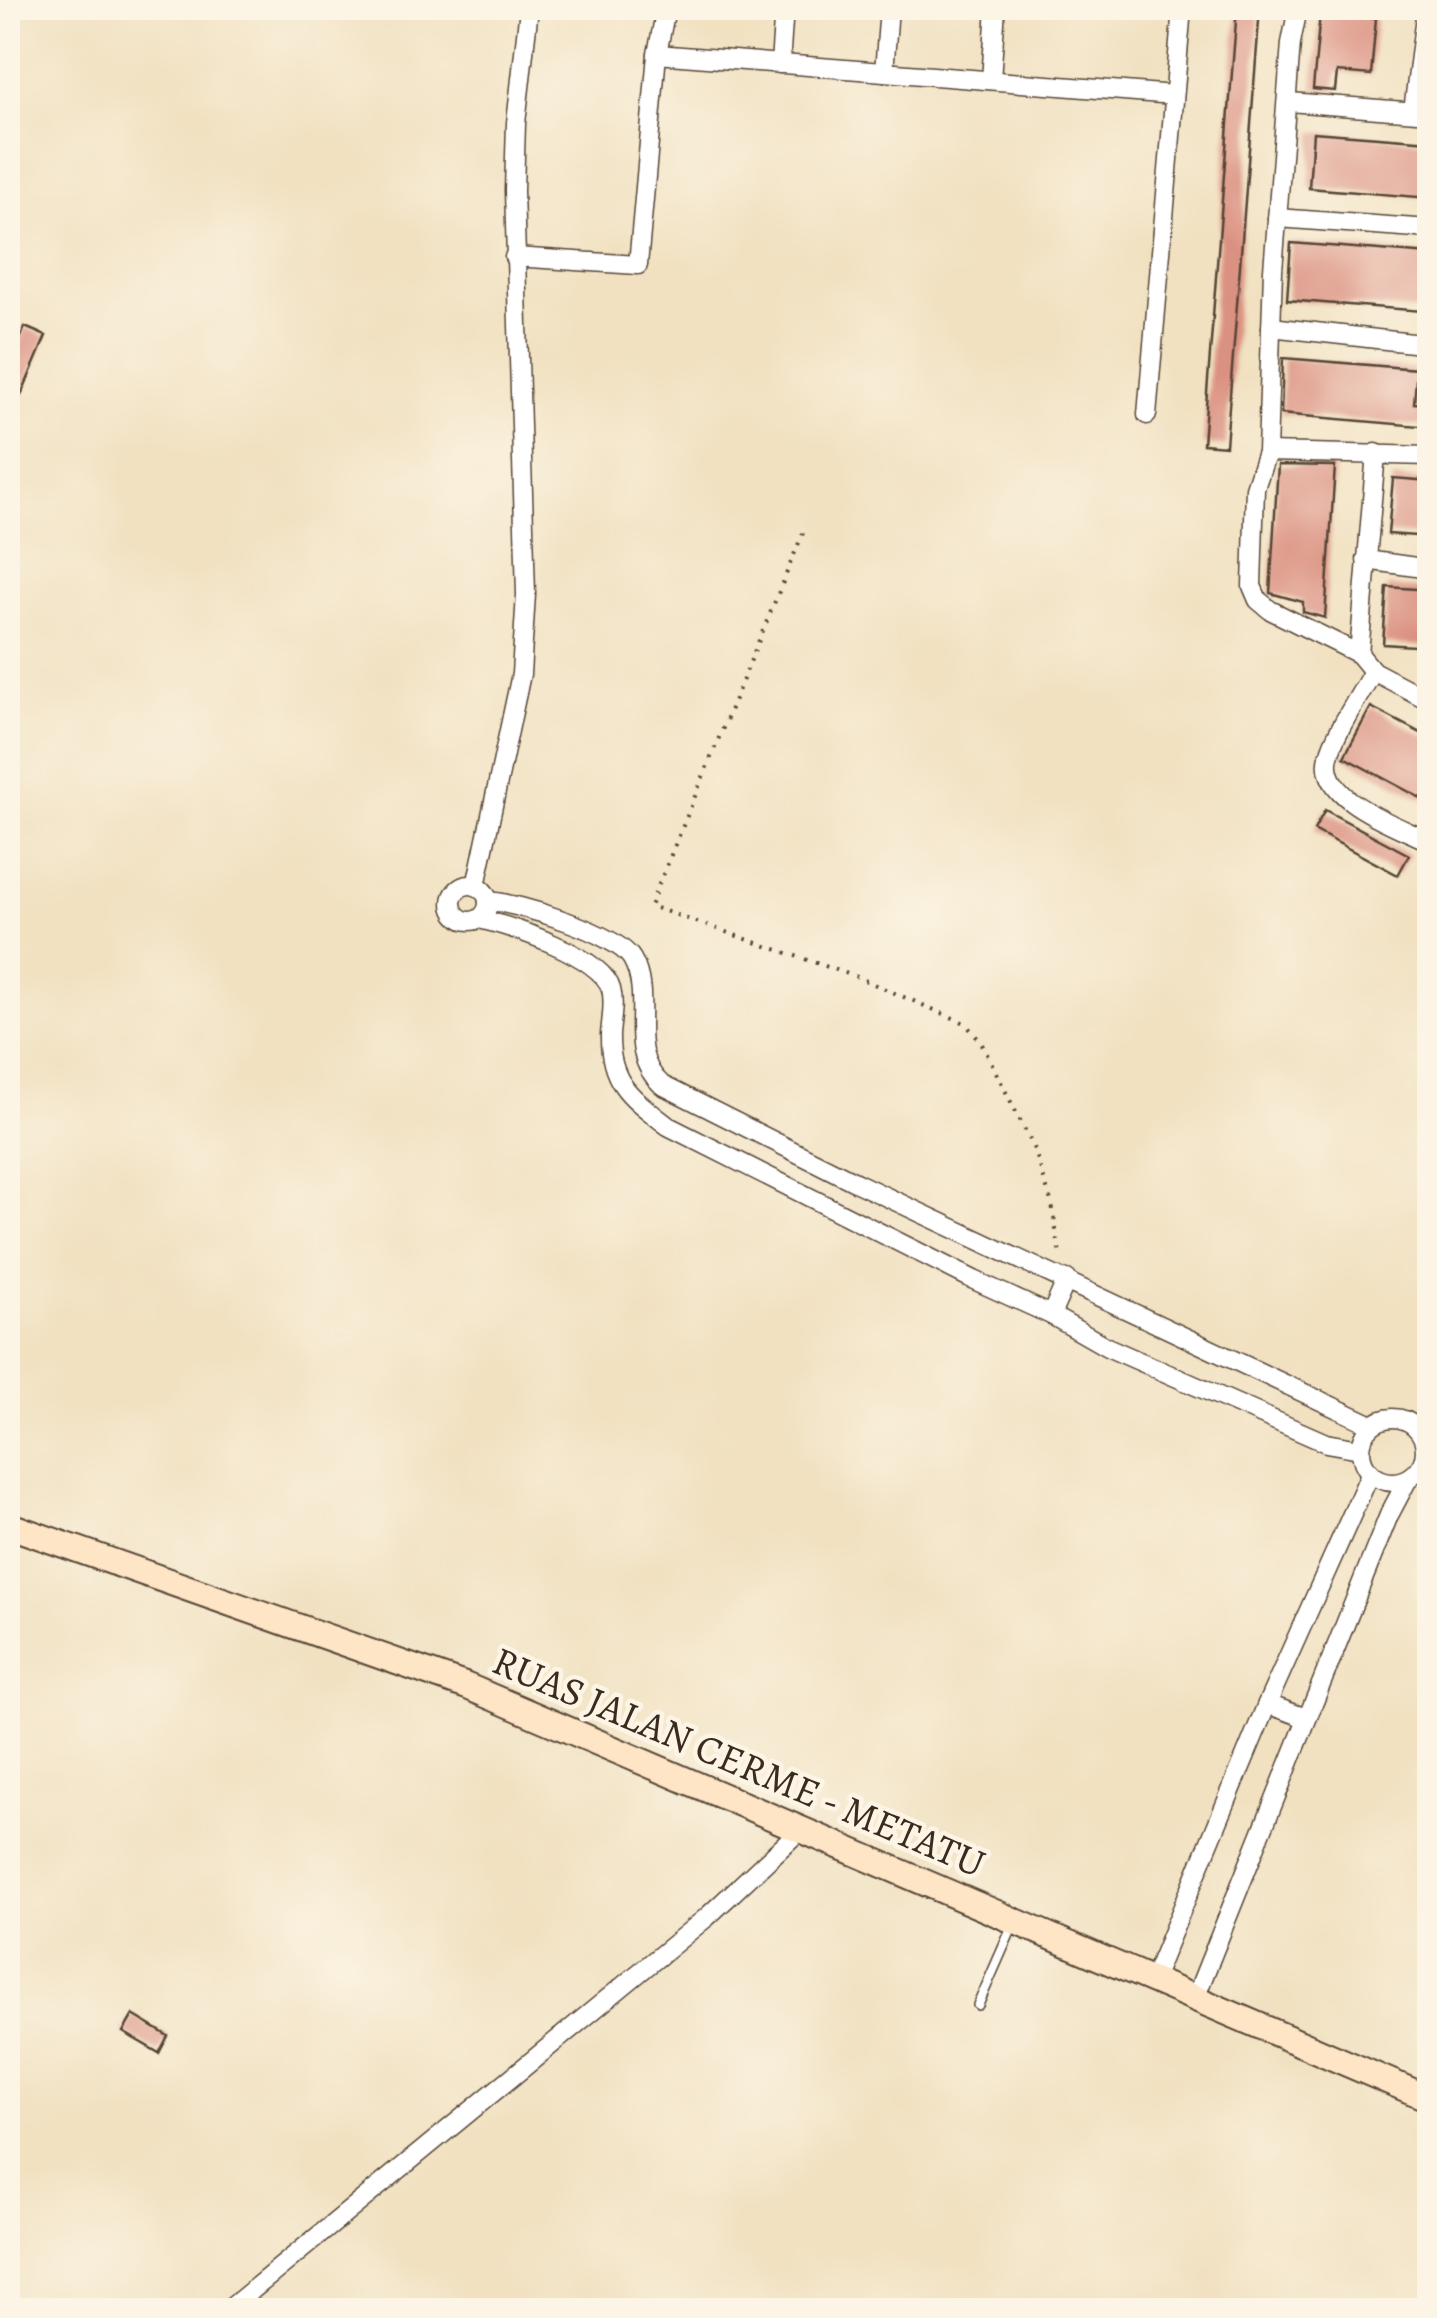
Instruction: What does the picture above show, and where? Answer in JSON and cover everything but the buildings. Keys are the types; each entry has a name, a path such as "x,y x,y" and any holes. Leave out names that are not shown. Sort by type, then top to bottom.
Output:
{"main road":[{"name":"RUAS JALAN CERME - METATU","path":"8,1525 466,1686 1430,2098"}],"street":[{"path":"476,886 522,658 526,594 514,257 516,124 529,8"},
{"path":"514,257 638,266 656,54 666,8"},
{"path":"780,64 784,8"},
{"path":"884,72 889,8"},
{"path":"990,80 996,8"},
{"path":"1148,415 1182,8"},
{"path":"1298,8 1277,218 1266,452 1255,488 1252,586 1258,600 1270,610 1359,654 1373,671 1430,701"},
{"path":"1289,102 1421,112 1426,8"},
{"path":"656,54 1174,95"},
{"path":"1277,218 1430,229"},
{"path":"1271,326 1430,344"},
{"path":"1266,452 1430,456"},
{"path":"1359,654 1376,453"},
{"path":"1366,560 1430,569"},
{"path":"1373,671 1329,754 1330,780 1344,798 1430,842"},
{"path":"1402,684 1430,686"},
{"path":"479,919 488,901 484,892 466,885 456,890 453,910 459,918 479,919 546,941 601,971 611,987 610,1051 615,1075 628,1094 668,1126 974,1280 1051,1314 1108,1347 1326,1443 1360,1449"},
{"path":"488,901 512,903 575,926 617,944 632,959 640,985 641,1053 650,1074 662,1085 857,1183 1372,1425"},
{"path":"1051,1314 1067,1279"},
{"path":"1195,1998 1389,1515 1424,1458 1420,1432 1410,1423 1398,1418 1372,1425 1363,1436 1362,1462 1381,1481 1408,1480"},
{"path":"1153,1979 1267,1704 1370,1474"},
{"path":"1267,1704 1306,1718"},
{"path":"228,2310 707,1917 800,1830"}],"lane":[{"path":"978,2005 1015,1921"}],"path":[{"path":"803,533 650,906 857,977 965,1023 982,1042 1034,1148 1052,1204 1067,1279"}]}
